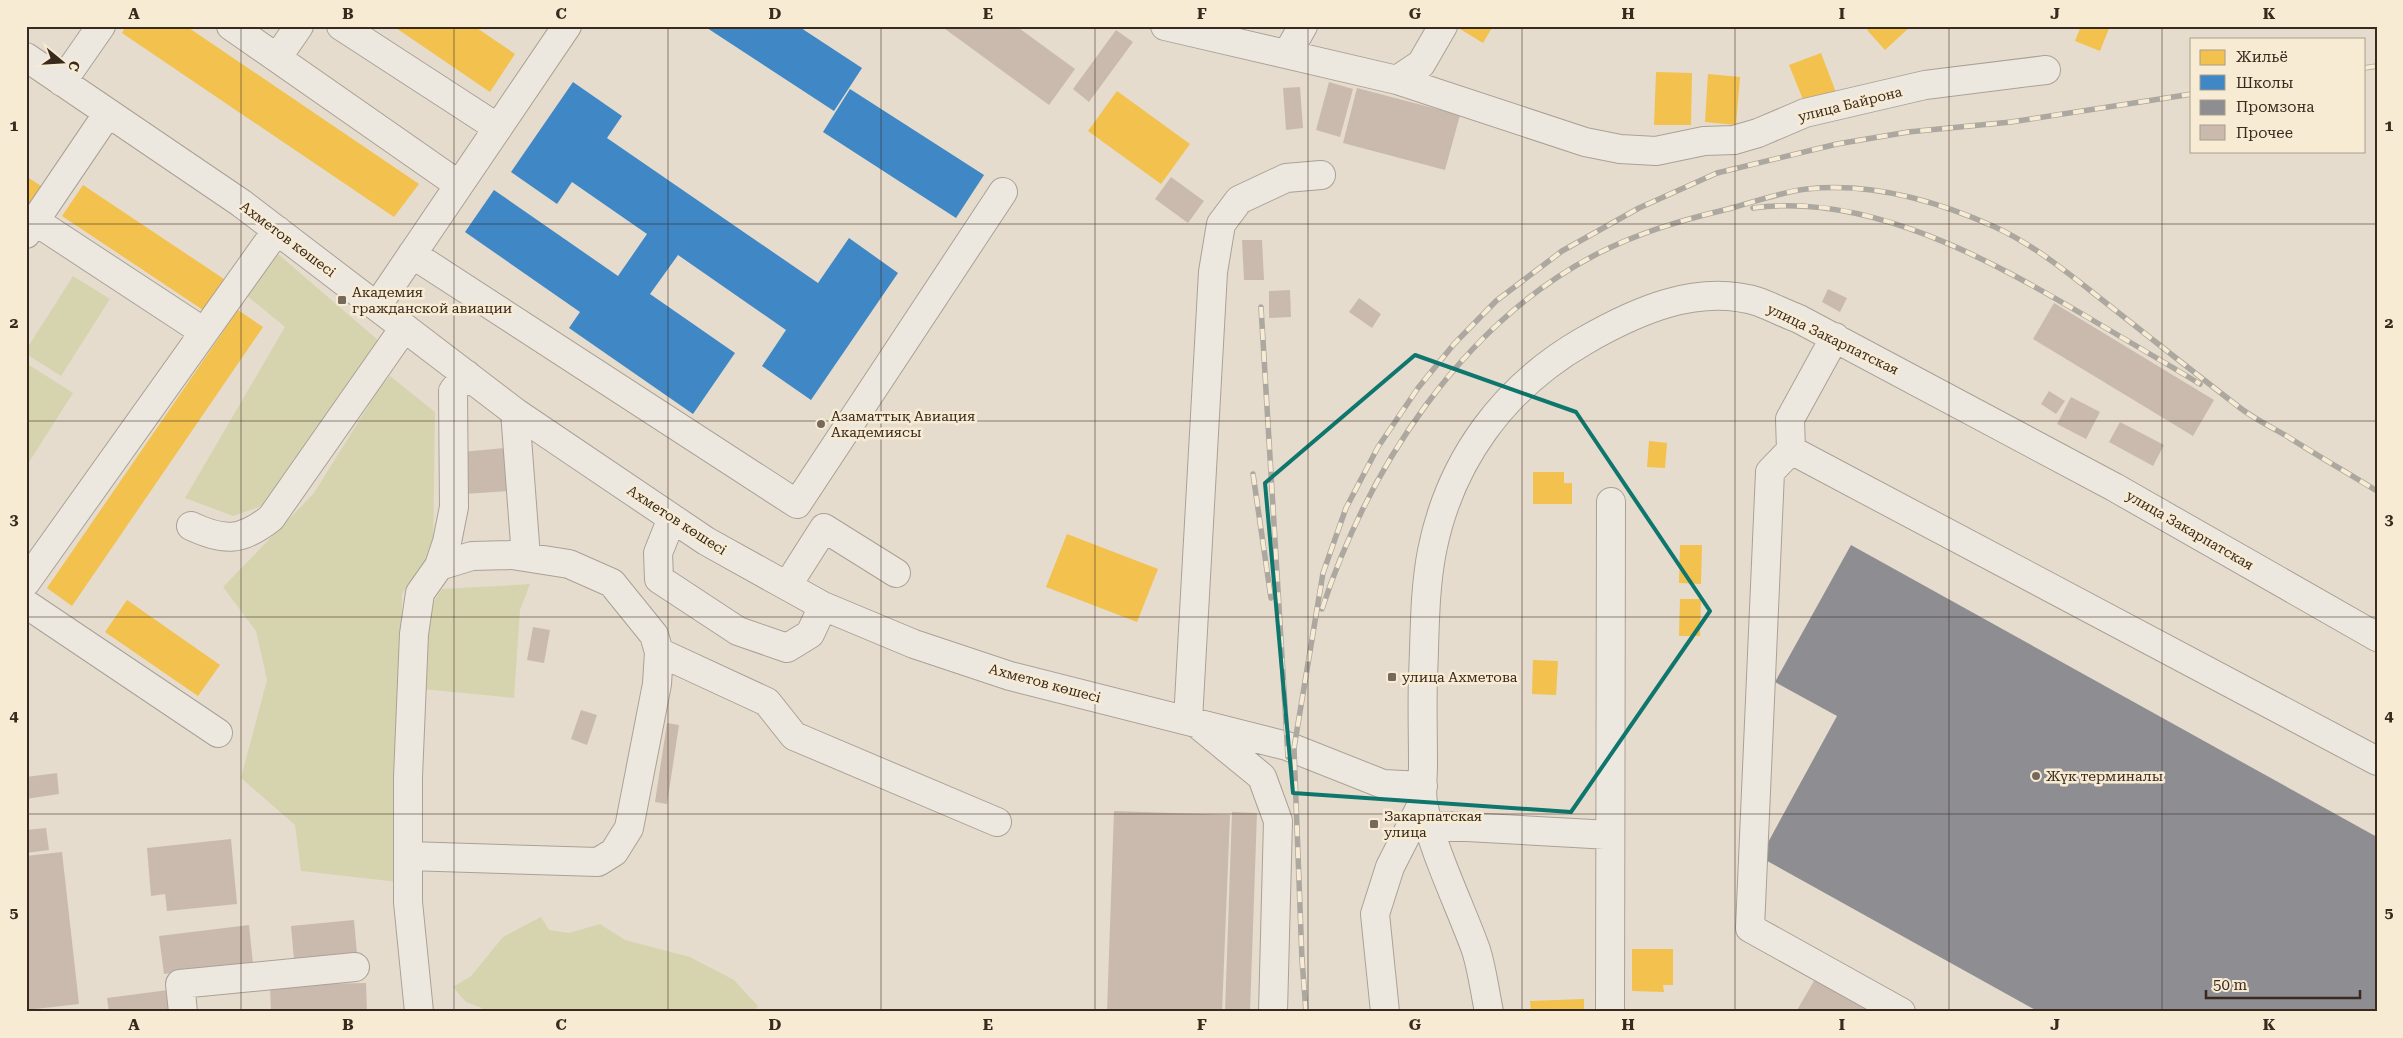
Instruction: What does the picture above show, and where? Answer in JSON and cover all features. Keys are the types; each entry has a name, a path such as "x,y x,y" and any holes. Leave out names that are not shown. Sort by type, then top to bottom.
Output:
{"street":[{"path":"62,82 101,26"},
{"path":"232,26 459,185"},
{"path":"277,58 299,26"},
{"path":"341,26 498,128"},
{"path":"377,306 567,26"},
{"name":"улица Байрона","path":"1166,26 1397,80 1585,142 1620,149 1656,151 1704,141 1734,140 1758,133 1806,113 1925,85 2046,70"},
{"path":"1287,54 1303,26"},
{"path":"1397,80 1421,64 1443,26"},
{"name":"Ахметов көшесі","path":"26,57 242,203 515,412 706,541 823,606 914,644 1010,676 1287,746 1383,784 1425,805 1610,835"},
{"path":"108,113 30,228 204,332"},
{"path":"1273,1012 1278,822 1262,777 1192,722 1213,272 1221,224 1238,200 1286,178 1321,174"},
{"path":"412,254 797,504 1003,192"},
{"path":"26,582 277,230"},
{"name":"улица Закарпатская","path":"1425,805 1422,698 1428,587 1432,552 1441,516 1456,479 1475,444 1499,408 1527,382 1565,352 1636,314 1673,301 1705,296 1731,297 1758,302 1799,319 2114,487 2377,637"},
{"path":"191,526 208,534 238,537 255,530 271,518 404,328"},
{"path":"1835,337 1790,419 1791,450 1770,472 1750,928 1901,1012"},
{"path":"420,1012 408,902 408,777 414,634 420,593 439,566 448,542 454,507 453,391 466,374"},
{"path":"515,412 526,557"},
{"path":"1791,450 2377,761"},
{"path":"1610,1012 1611,502"},
{"path":"672,518 658,554 659,579 738,631 786,648 810,634 823,606"},
{"path":"787,586 824,528 896,573"},
{"path":"408,856 598,862 614,852 628,828 657,684 659,652 654,635 612,583 569,564 512,555 472,556 439,566"},
{"path":"26,604 218,733"},
{"path":"659,652 767,702 794,736 997,822"},
{"path":"1385,1012 1375,914 1390,867 1425,805"},
{"path":"1425,805 1477,953 1489,1012"},
{"path":"183,1012 180,984 355,967"}],"highlighted area":[{"path":"1415,355 1576,412 1710,611 1571,812 1293,793 1265,483"}],"shaded area":[{"path":"278,254 379,341 313,442 262,506 233,516 185,498 285,327 246,295"},
{"path":"73,276 110,299 61,376 26,354 26,350"},
{"path":"26,363 73,393 26,467"},
{"path":"390,376 435,412 433,552 402,594 398,882 301,871 295,825 241,778 267,680 256,631 223,587 314,493 380,387"},
{"path":"530,584 520,610 514,698 422,689 426,614 442,589"},
{"path":"541,917 549,930 569,933 600,924 625,940 690,957 734,980 758,1006 753,1012 480,1012 482,1008 466,1002 453,987 471,976 503,937"}],"building: Жильё":[{"path":"126,26 186,26 419,184 394,217 122,33"},
{"path":"393,26 474,26 515,54 490,92"},
{"path":"1455,26 1493,26 1483,43"},
{"path":"1872,26 1911,26 1885,50 1867,30"},
{"path":"2081,26 2110,26 2100,51 2075,41"},
{"path":"1821,53 1837,95 1806,107 1789,65"},
{"path":"1656,72 1692,73 1691,125 1654,125"},
{"path":"1708,74 1740,77 1736,125 1705,122"},
{"path":"1117,91 1190,144 1161,184 1088,131"},
{"path":"26,176 50,192 26,227"},
{"path":"83,185 224,279 203,310 62,216"},
{"path":"238,310 263,327 72,606 47,588"},
{"path":"1649,441 1667,443 1665,468 1647,467"},
{"path":"1533,472 1564,472 1564,483 1572,483 1572,504 1533,504"},
{"path":"1067,534 1158,569 1137,622 1046,587"},
{"path":"1680,545 1702,545 1701,584 1679,583"},
{"path":"1680,599 1701,599 1700,636 1679,636"},
{"path":"127,600 220,665 198,696 105,632"},
{"path":"1533,660 1558,661 1556,695 1532,694"},
{"path":"1632,949 1673,949 1673,985 1663,985 1664,992 1632,991"},
{"path":"1584,999 1584,1012 1531,1012 1530,1001"}],"building: Школы":[{"path":"704,26 798,26 862,68 834,111"},
{"path":"573,82 622,116 607,138 818,283 849,238 898,273 811,400 762,366 786,330 678,255 650,294 735,353 693,414 569,328 580,312 465,232 494,190 618,276 647,234 572,182 557,204 511,172"},
{"path":"850,89 984,175 956,218 823,132"}],"building: Промзона":[{"name":"Жүк терминалы","path":"1851,545 2377,837 2377,1012 2039,1012 1760,857 1837,716 1775,682"}],"building: Прочее":[{"path":"941,26 1001,26 1004,29 1006,26 1016,26 1075,69 1049,105"},
{"path":"1116,30 1133,42 1089,102 1073,89"},
{"path":"1329,82 1353,89 1340,137 1316,130"},
{"path":"1300,87 1303,128 1286,130 1283,88"},
{"path":"1357,88 1460,115 1445,170 1343,143"},
{"path":"1171,177 1204,201 1188,223 1155,199"},
{"path":"1242,240 1262,240 1264,280 1244,280"},
{"path":"1828,289 1847,298 1840,312 1822,302"},
{"path":"1290,290 1291,317 1269,318 1269,291"},
{"path":"1359,298 1381,314 1372,328 1349,312"},
{"path":"2054,303 2214,400 2193,436 2033,339"},
{"path":"2049,391 2065,401 2056,414 2041,404"},
{"path":"2071,397 2100,412 2086,439 2057,424"},
{"path":"2120,422 2164,445 2153,466 2109,442"},
{"path":"505,448 509,491 464,494 461,452"},
{"path":"533,627 550,630 544,663 527,660"},
{"path":"581,710 597,715 587,745 571,739"},
{"path":"667,723 679,725 667,804 655,802"},
{"path":"57,773 59,794 26,799 26,777"},
{"path":"1114,811 1230,815 1222,1012 1107,1012"},
{"path":"1232,812 1257,813 1250,1012 1225,1012"},
{"path":"46,828 49,850 26,853 26,830"},
{"path":"231,839 237,904 167,911 165,894 151,896 147,848"},
{"path":"62,852 79,1004 26,1010 26,856"},
{"path":"354,920 357,954 294,960 291,926"},
{"path":"249,925 253,964 164,974 159,936"},
{"path":"1818,974 1885,1012 1796,1012"},
{"path":"366,983 367,1012 271,1012 270,985"},
{"path":"168,990 171,1012 109,1012 107,998"}],"railway":[{"path":"2366,68 2377,66"},
{"path":"1306,1012 1302,960 1294,748 1323,573 1346,508 1378,447 1418,388 1454,344 1496,301 1562,251 1639,208 1717,173 1837,144 1908,132 2011,122 2190,94"},
{"path":"1322,609 1341,556 1365,504 1393,454 1426,406 1462,361 1502,320 1547,285 1611,247 1660,228 1797,190 1855,188 1879,191 1950,209 2009,234 2063,270 2244,411 2377,491"},
{"path":"1753,208 1797,206 1841,210 1885,221 1928,236 1971,254 2052,296 2200,384"},
{"path":"1261,307 1288,757"},
{"path":"1253,474 1271,598"}],"place":[{"name":"Академия гражданской авиации","path":"342,300"},
{"name":"Азаматтық Авиация Академиясы","path":"821,424"},
{"name":"улица Ахметова","path":"1392,677"},
{"name":"Жүк терминалы","path":"2036,776"},
{"name":"Закарпатская улица","path":"1374,824"}]}
